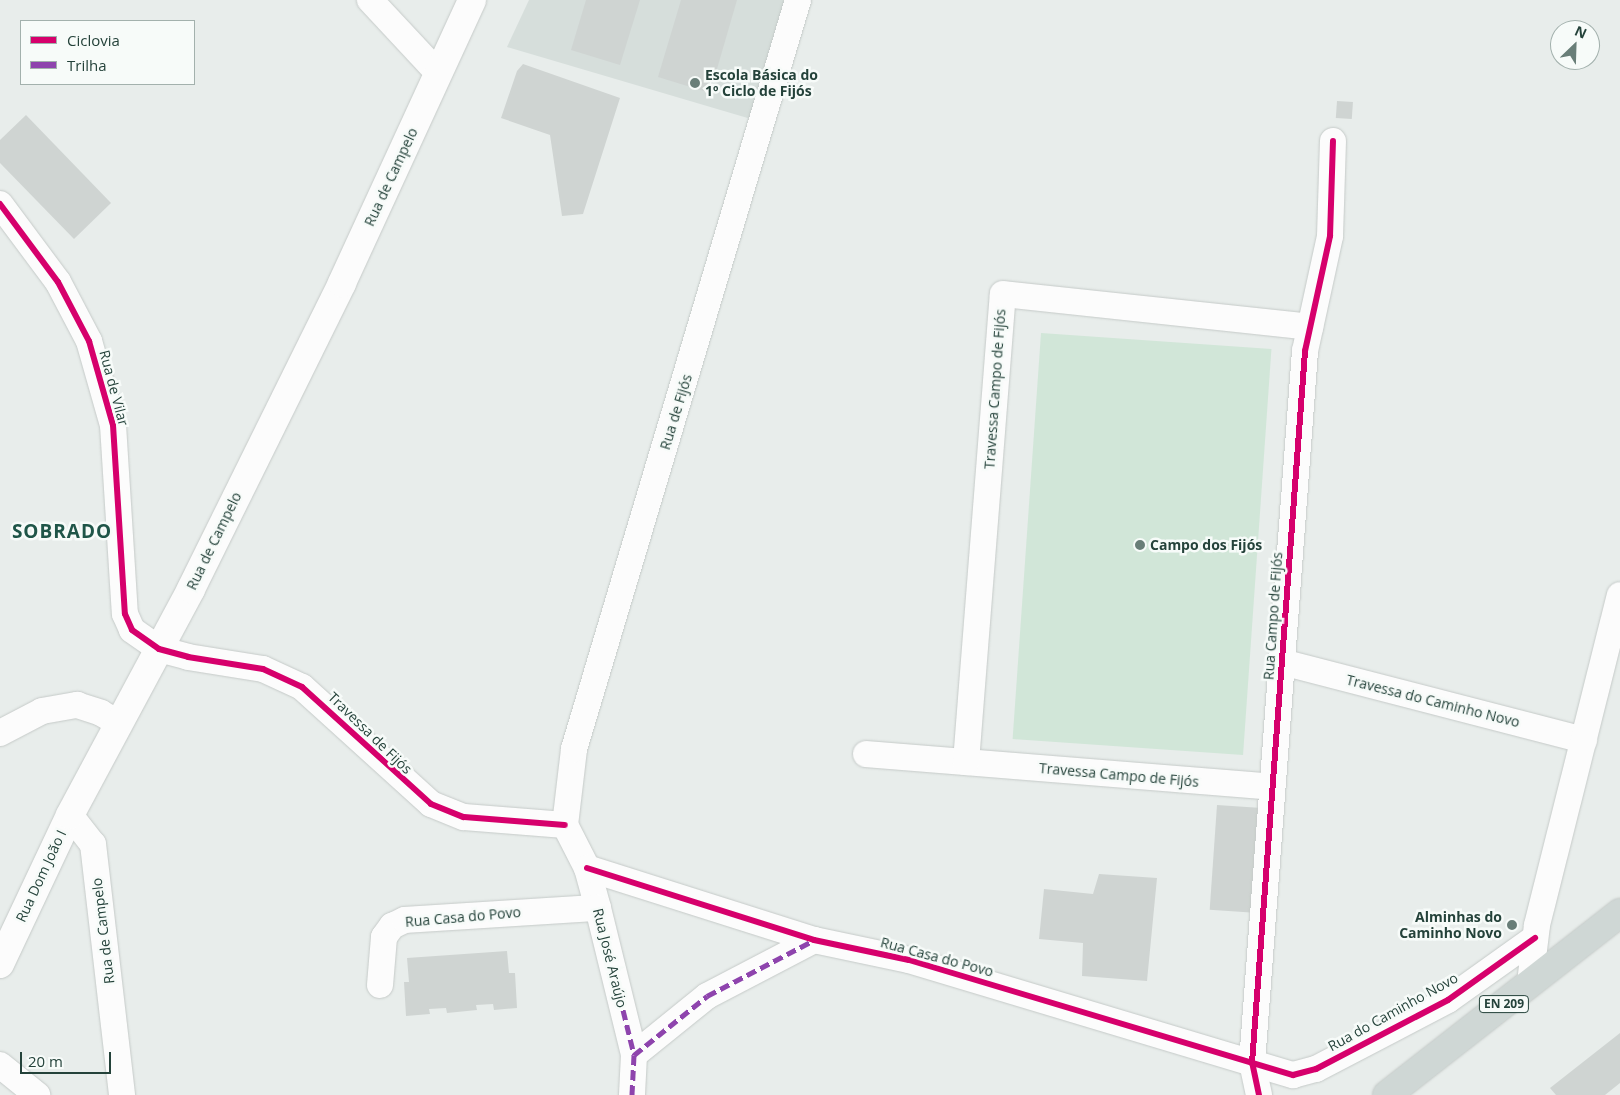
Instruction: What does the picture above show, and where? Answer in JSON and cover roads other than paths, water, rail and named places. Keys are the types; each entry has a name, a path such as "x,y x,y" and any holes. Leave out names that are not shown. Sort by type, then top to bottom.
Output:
{"main road":[{"name":"Rua de Campelo","path":"70,815 159,648 342,283 472,0"},
{"name":"Rua Dom João I","path":"0,964 70,815"},
{"name":"EN 209","path":"1387,1095 1620,913"}],"street":[{"path":"370,0 438,73"},
{"name":"Rua de Fijós","path":"565,826 574,749 798,0"},
{"name":"Rua Campo de Fijós","path":"1259,1095 1252,1063 1305,351 1330,236 1333,141"},
{"name":"Rua de Vilar","path":"0,204 58,282 89,341 113,425 125,614 132,630 159,648"},
{"name":"Travessa Campo de Fijós","path":"966,762 1003,294 1310,327"},
{"path":"1530,984 1535,938 1620,595"},
{"name":"Travessa de Fijós","path":"159,648 188,657 263,669 302,687 431,804 464,817 565,826"},
{"name":"Travessa do Caminho Novo","path":"1282,662 1584,740"},
{"path":"0,733 42,711 77,705 118,723"},
{"name":"Travessa Campo de Fijós","path":"866,754 1272,787"},
{"name":"Rua de Campelo","path":"70,815 93,844 122,1095"},
{"name":"Rua José Araújo","path":"565,826 586,868 598,908 634,1055 632,1095"},
{"name":"Rua Casa do Povo","path":"586,868 814,940 909,960 1252,1063"},
{"name":"Rua Casa do Povo","path":"380,985 384,937 392,926 405,920 598,908"},
{"name":"Rua do Caminho Novo","path":"1252,1063 1293,1075 1316,1069 1448,1000 1535,938"},
{"path":"634,1055 707,996 814,940"},
{"path":"0,1065 37,1095"}],"place":[{"name":"Escola Básica do 1º Ciclo de Fijós","path":"695,83"},
{"name":"Campo dos Fijós","path":"1140,545"},
{"name":"Alminhas do Caminho Novo","path":"1512,925"}],"district":[{"name":"SOBRADO","path":"62,532"}]}
